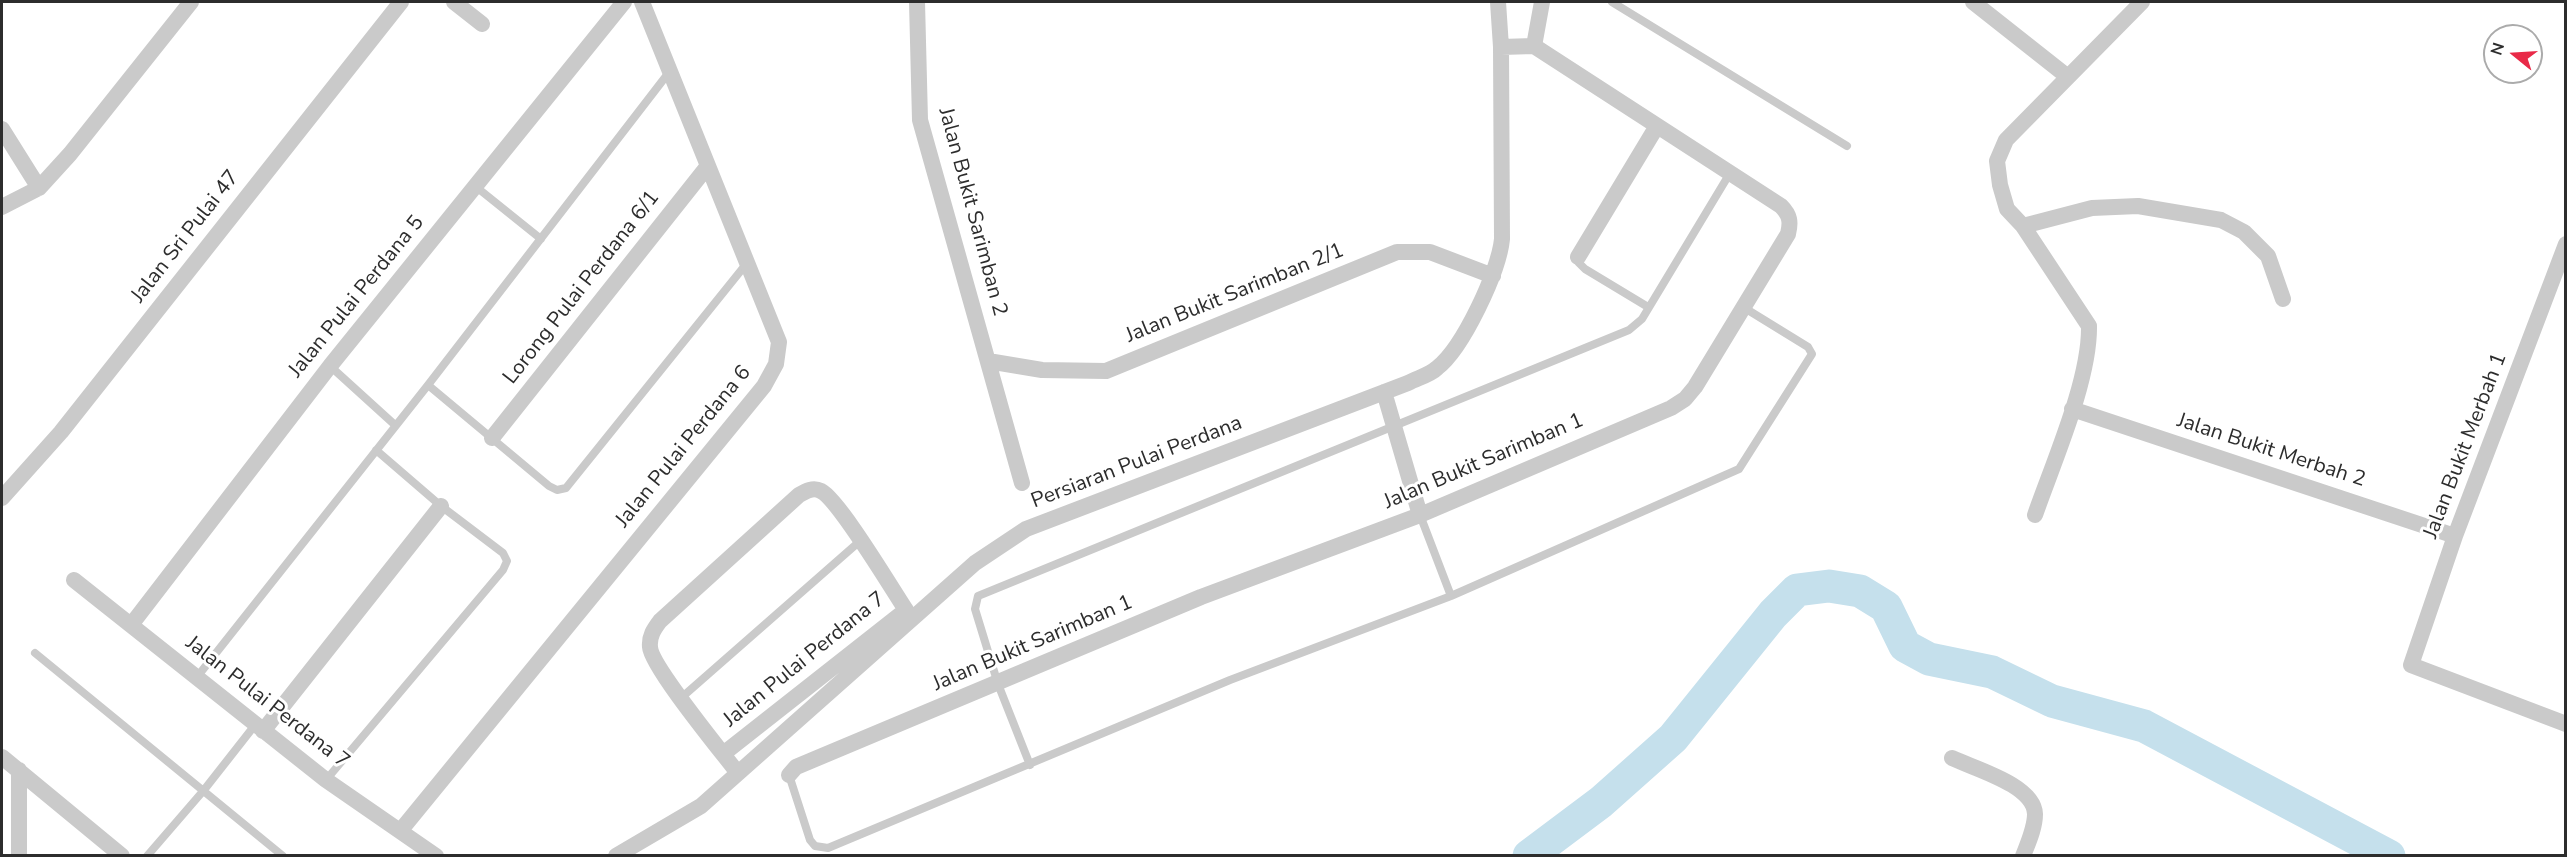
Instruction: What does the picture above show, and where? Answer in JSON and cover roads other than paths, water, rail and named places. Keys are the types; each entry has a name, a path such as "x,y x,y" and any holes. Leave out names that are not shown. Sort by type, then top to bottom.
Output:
{"street":[{"path":"2,207 39,188 70,154 191,2"},
{"name":"Jalan Sri Pulai 47","path":"2,498 61,432 401,2"},
{"path":"454,2 482,24"},
{"name":"Jalan Pulai Perdana 5","path":"131,625 330,366 624,2"},
{"name":"Jalan Pulai Perdana 6","path":"401,831 765,386 776,364 779,342 642,2"},
{"name":"Jalan Bukit Sarimban 2","path":"917,2 920,120 1022,483"},
{"name":"Persiaran Pulai Perdana","path":"616,855 701,806 975,563 1026,529 1384,392 1437,368 1457,344 1493,276 1500,256 1502,239 1501,48 1498,2"},
{"path":"1501,48 1534,46 1542,2"},
{"path":"1973,2 2068,77"},
{"path":"2035,516 2072,409 2090,345 2090,326 2023,226 2007,209 2000,185 1997,161 2006,140 2142,2"},
{"name":"Jalan Bukit Sarimban 1","path":"789,776 796,767 1202,597 1420,515 1678,404 1695,387 1788,234 1791,224 1788,213 1730,172 1534,46"},
{"path":"1578,257 1657,126"},
{"path":"2,129 39,188"},
{"name":"Lorong Pulai Perdana 6/1","path":"492,438 707,167"},
{"path":"2023,226 2092,208 2138,206 2222,220 2244,232 2268,256 2283,299"},
{"name":"Jalan Bukit Merbah 1","path":"2565,244 2455,536 2411,665 2565,724"},
{"name":"Jalan Bukit Sarimban 2/1","path":"988,361 1042,370 1106,370 1397,252 1430,252 1493,276"},
{"path":"1384,392 1420,515"},
{"name":"Jalan Bukit Merbah 2","path":"2072,409 2455,536"},
{"name":"Jalan Pulai Perdana 7","path":"723,754 906,610 829,497 820,490 809,489 799,495 660,621 652,633 650,647 654,660 681,698 723,754 737,772"},
{"path":"259,728 441,506"},
{"name":"Jalan Pulai Perdana 7","path":"74,580 326,780 436,855"},
{"path":"2,757 122,855"},
{"path":"1952,759 2015,786 2029,798 2035,813 2031,835 2023,855"},
{"path":"19,770 20,855"}],"lane":[{"path":"1612,2 1847,146"},
{"path":"196,678 428,385 670,71"},
{"path":"1030,765 998,684 975,609 975,602 983,592 1395,428 1629,330 1642,318 1730,172"},
{"path":"475,186 542,239"},
{"path":"1578,257 1579,263 1585,268 1648,307"},
{"path":"428,385 549,486 557,490 566,488 748,262"},
{"path":"789,776 810,840 814,846 828,848 1230,680 1451,596 1739,469 1812,354 1808,347 1743,307"},
{"path":"330,366 395,425"},
{"path":"326,780 503,570 507,561 503,554 441,506 376,450"},
{"path":"1420,515 1451,596"},
{"path":"681,698 860,541"},
{"path":"35,653 283,855"},
{"path":"147,855 259,728"}],"waterway":[{"path":"1529,856 1601,802 1673,738 1773,614 1797,590 1829,586 1860,591 1886,607 1905,646 1929,659 1992,672 2052,701 2144,726 2389,856"}]}
